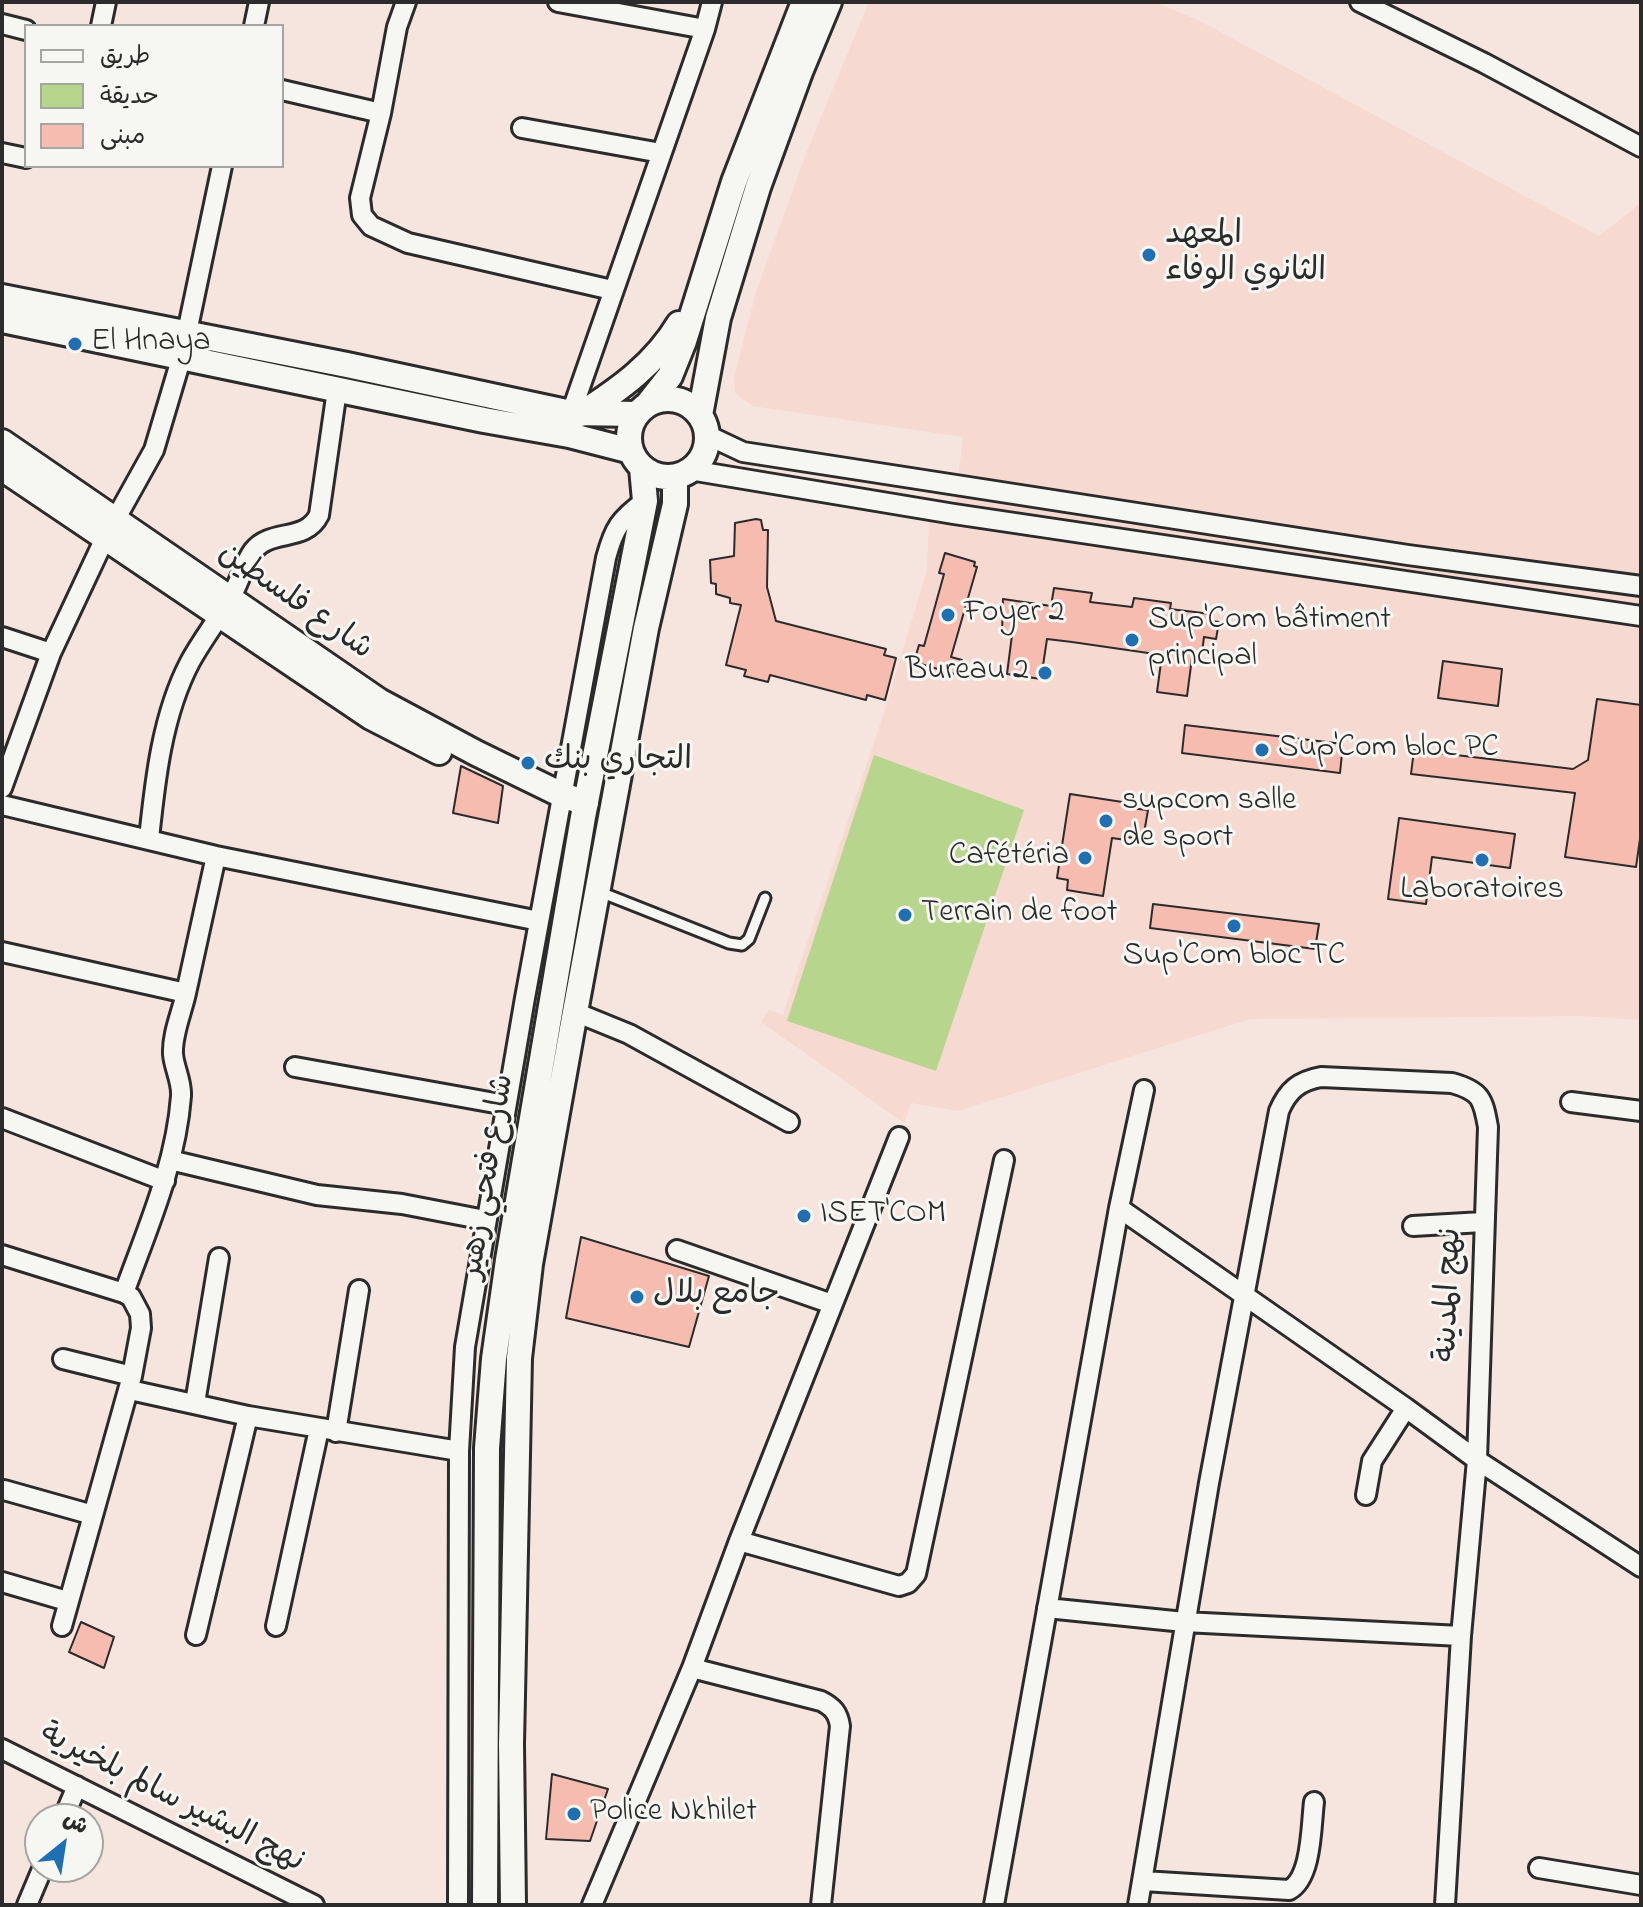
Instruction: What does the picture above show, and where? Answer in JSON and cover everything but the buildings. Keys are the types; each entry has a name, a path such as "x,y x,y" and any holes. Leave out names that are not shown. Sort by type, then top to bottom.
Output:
{"street":[{"path":"101,24 106,2"},
{"path":"254,24 259,2"},
{"path":"406,2 397,27 381,113 360,198 362,215 371,226 408,243 612,290"},
{"path":"558,2 705,29"},
{"path":"574,420 612,290 712,2"},
{"path":"636,459 628,438 631,425 670,376 734,182 804,2"},
{"path":"683,474 700,461 706,448 703,425 718,318 758,187 829,2"},
{"path":"1360,2 1484,63 1641,147"},
{"path":"2,24 24,30"},
{"path":"284,90 381,113"},
{"path":"522,128 661,153"},
{"path":"2,153 24,158"},
{"path":"2,788 51,653 110,529 154,450 184,345 222,168"},
{"path":"574,420 636,376 665,347 700,287"},
{"path":"2,297 184,345 337,390 574,420 643,409 659,400 682,401 703,425 743,452 1232,528 1641,586"},
{"path":"2,320 184,345 574,420 636,459 652,474 683,474 1641,616"},
{"path":"149,839 155,780 180,685 190,662 260,543 269,538 305,531 317,520 337,390"},
{"name":"شارع فلسطين","path":"2,442 110,529"},
{"name":"شارع فتحي زهير","path":"485,1905 487,1448 494,1359 573,806 645,501 636,459"},
{"name":"شارع فلسطين","path":"2,468 110,529 225,607 371,717 536,800 573,806"},
{"name":"شارع فتحي زهير","path":"513,1905 511,1744 519,1358 530,1264 649,615 683,474"},
{"path":"2,637 51,653"},
{"path":"2,805 216,856 539,921"},
{"path":"458,1905 459,1451 465,1347 539,921 573,806"},
{"path":"124,1293 170,1160 181,1096 173,1054 174,1041 216,856"},
{"path":"2,952 186,993"},
{"path":"575,1012 629,1034 789,1122"},
{"path":"295,1067 506,1105"},
{"name":"نهج المدينة","path":"1243,1296 1279,1111 1286,1094 1304,1081 1321,1077 1452,1083 1477,1094 1484,1103 1488,1127 1477,1460 1461,1636 1445,1905"},
{"path":"994,1905 1119,1208 1144,1090"},
{"path":"1571,1102 1641,1111"},
{"path":"2,1118 165,1181"},
{"path":"592,1905 692,1668 899,1137"},
{"path":"170,1160 317,1195 402,1204 485,1220"},
{"path":"739,1541 899,1586 908,1583 916,1574 1004,1160"},
{"path":"1119,1208 1477,1460 1641,1567"},
{"path":"1413,1226 1483,1222"},
{"path":"677,1250 832,1304"},
{"path":"2,1255 124,1293 131,1297 140,1314 141,1328 131,1383 62,1626"},
{"path":"195,1403 219,1258"},
{"path":"276,1626 327,1430 359,1290"},
{"path":"1138,1905 1184,1622 1243,1296"},
{"path":"63,1359 195,1403 248,1416 459,1451"},
{"path":"1366,1495 1372,1461 1406,1408"},
{"path":"196,1635 248,1416"},
{"path":"4,1490 93,1515"},
{"path":"2,1582 67,1601"},
{"path":"1047,1608 1184,1622 1461,1636"},
{"path":"692,1668 821,1701 838,1714 840,1726 821,1905"},
{"name":"نهج البشير سالم بلخيرية","path":"2,1749 314,1905"},
{"path":"70,1803 77,1786"},
{"path":"1143,1881 1289,1890 1298,1885 1306,1867 1314,1802"},
{"path":"1539,1868 1641,1885"},
{"path":"27,1905 36,1883"}],"lane":[{"path":"1227,555 1232,528"},
{"path":"597,891 729,943 742,945 749,939 765,898"}],"shaded area":[{"path":"869,2 1155,2 1200,21 1599,236 1641,203 1641,1020 1583,1016 1250,1019 958,1111 911,1103 904,1123 761,1022 769,1010 783,1015 884,713 927,570 929,518 954,514 963,437 752,406 735,393 734,378 756,292 807,151"}],"green space":[{"name":"Terrain de foot","path":"874,755 1024,810 936,1071 787,1021"}],"place":[{"name":"المعهد الثانوي الوفاء","path":"1149,255"},
{"name":"El Hnaya","path":"75,344"},
{"name":"Foyer 2","path":"948,615"},
{"name":"Sup'Com bâtiment principal","path":"1132,640"},
{"name":"Bureau 2","path":"1045,673"},
{"name":"Sup'Com bloc PC","path":"1262,750"},
{"name":"التجاري بنك","path":"528,763"},
{"name":"supcom salle de sport","path":"1106,821"},
{"name":"Cafétéria","path":"1085,858"},
{"name":"Laboratoires","path":"1482,860"},
{"name":"Terrain de foot","path":"905,915"},
{"name":"Sup'Com bloc TC","path":"1234,926"},
{"name":"ISET'COM","path":"804,1216"},
{"name":"جامع بلال","path":"637,1297"},
{"name":"Police Nkhilet","path":"574,1814"}]}
